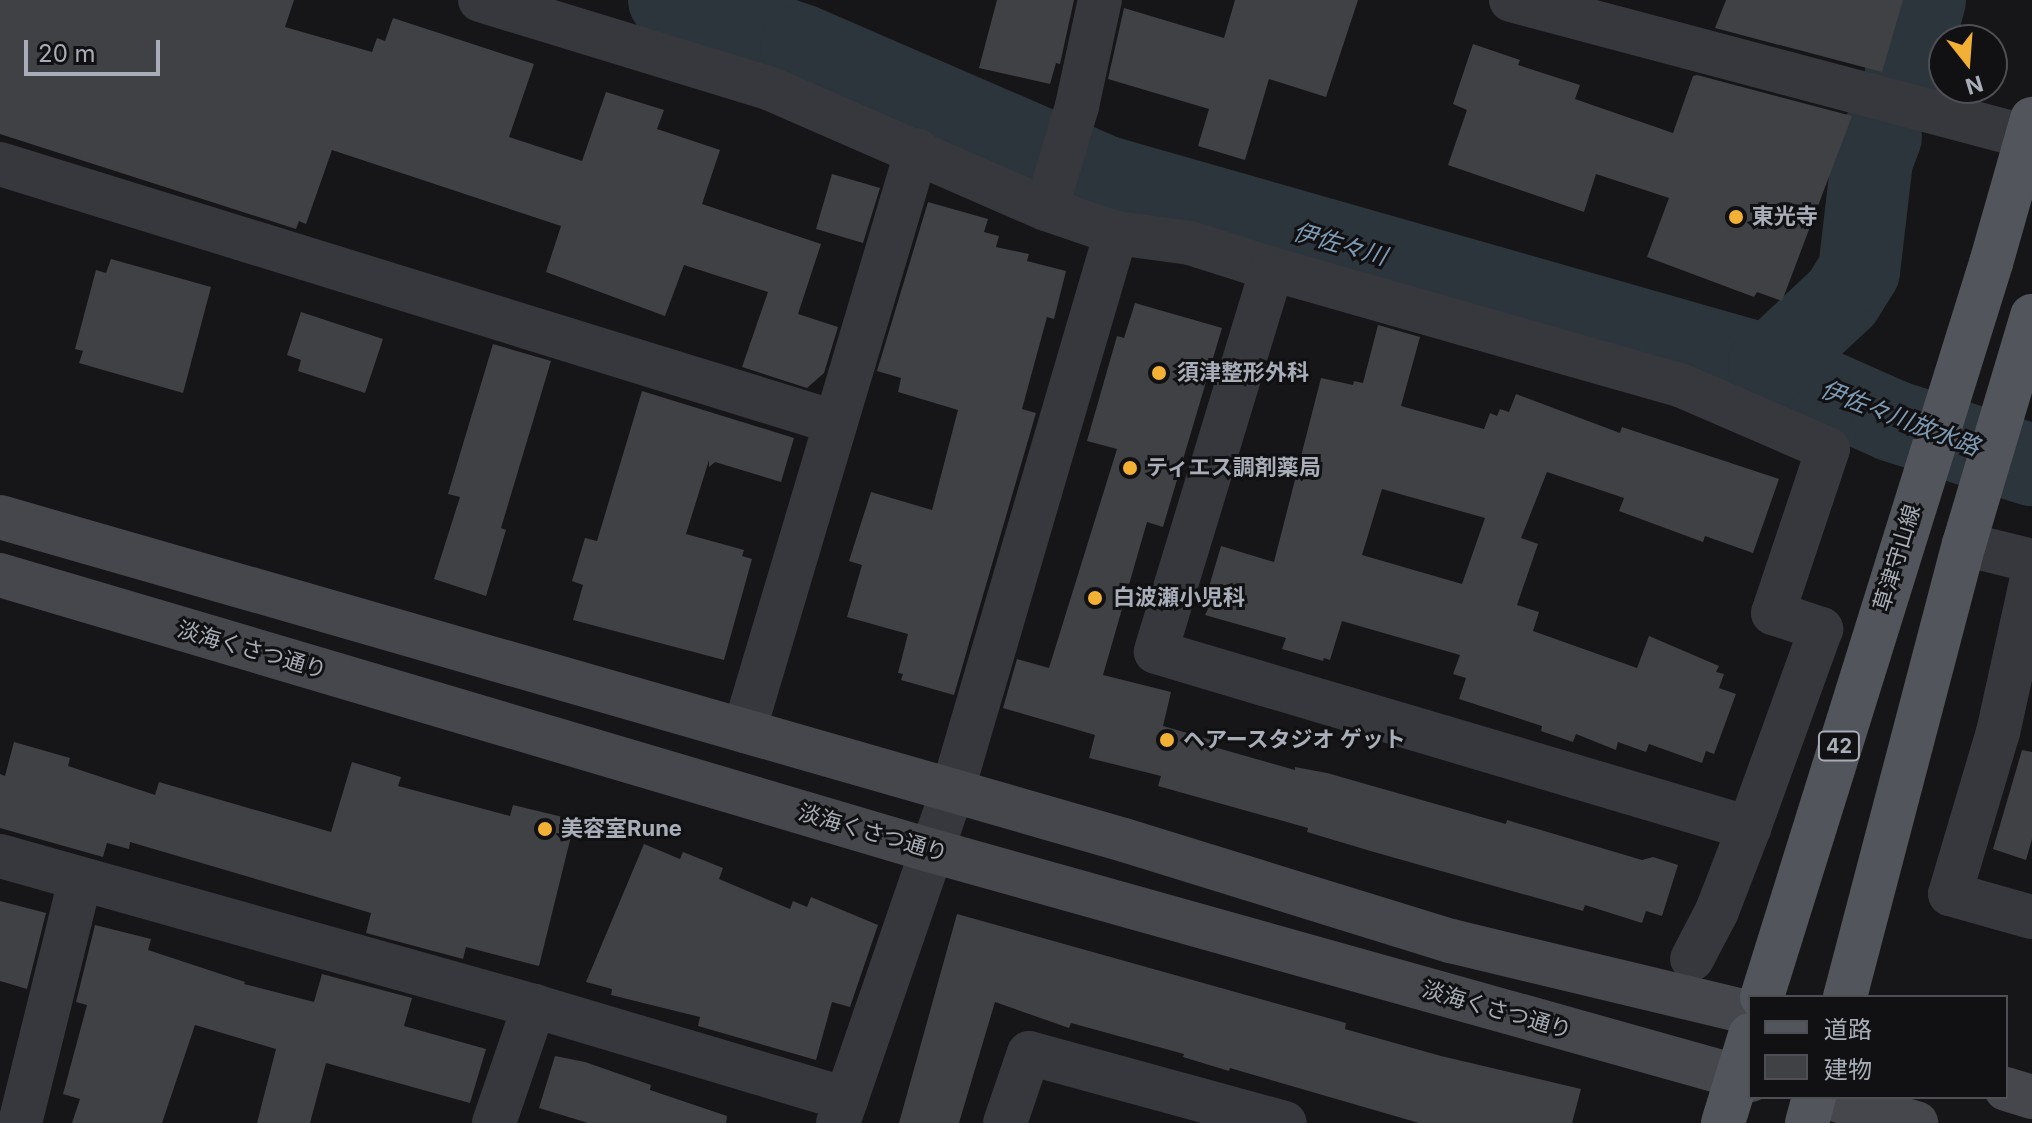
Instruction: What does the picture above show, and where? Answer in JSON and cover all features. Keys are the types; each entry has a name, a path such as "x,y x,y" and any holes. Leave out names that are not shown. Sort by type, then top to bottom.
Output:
{"main road":[{"name":"草津守山線","path":"1763,995 1991,263 2029,128"},
{"path":"1846,995 1968,528 2032,316"},
{"path":"1723,1123 1743,1078 1748,1047"},
{"path":"1807,1123 1813,1099"}],"street":[{"path":"480,0 771,89 917,150 1046,209 1116,233 1190,243 1680,385 1828,449 1773,613 1821,629 1717,911 1692,959"},
{"path":"1046,209 1077,106 1100,0"},
{"path":"1511,0 2029,128"},
{"path":"744,731 917,150"},
{"path":"0,164 834,422"},
{"path":"0,856 534,1006 842,1111 929,850 952,792 1116,233"},
{"path":"1272,269 1156,652 1749,828"},
{"path":"0,517 1124,840 1451,941 1748,1013"},
{"path":"1968,528 2032,561"},
{"name":"淡海くさつ通り","path":"0,575 929,850 1743,1078"},
{"path":"2032,578 1998,732 1950,894 2032,917"},
{"path":"20,1123 80,880"},
{"path":"494,1123 534,1006"},
{"path":"1005,1123 1029,1053 1285,1123"},
{"path":"2008,1090 2032,1097"},
{"path":"1833,1099 1916,1123"}],"building":[{"path":"0,0 294,0 285,27 372,52 377,38 385,41 393,18 534,64 509,137 582,161 606,92 664,110 657,129 720,150 702,204 821,244 798,314 838,327 824,373 807,388 742,367 768,292 684,265 665,316 546,272 561,226 332,150 306,224 299,221 296,229 0,134"},
{"path":"997,0 1074,0 1060,64 1056,63 1050,84 979,68"},
{"path":"1235,0 1358,0 1326,97 1269,79 1245,160 1198,146 1209,109 1108,79 1124,8 1224,38"},
{"path":"1726,0 1903,0 1882,72 1715,28"},
{"path":"1473,44 1520,60 1518,65 1580,85 1575,99 1673,133 1693,76 1697,75 1852,116 1782,301 1757,292 1754,297 1647,257 1669,198 1596,174 1584,212 1448,165 1467,110 1453,104"},
{"path":"832,174 880,188 863,243 816,229"},
{"path":"928,202 988,219 984,232 999,236 996,247 1029,254 1027,261 1066,271 1054,319 1047,317 1022,409 1036,413 954,695 901,680 903,674 898,673 908,634 847,617 862,565 849,561 871,492 932,510 958,410 898,392 901,378 877,371"},
{"path":"111,259 211,287 183,393 79,363 83,351 75,349 96,270 106,273"},
{"path":"1135,303 1222,328 1163,527 1147,522 1103,675 1171,692 1163,726 1215,741 1214,747 1295,770 1295,767 1327,773 1506,824 1507,820 1642,860 1653,857 1678,865 1662,916 1646,911 1642,923 1585,905 1583,911 1158,786 1161,776 1089,758 1095,735 1003,708 1017,659 1049,668 1117,449 1087,441 1117,336 1124,338"},
{"path":"301,312 383,339 365,393 298,371 301,360 287,355"},
{"path":"1378,325 1420,337 1401,406 1484,429 1490,413 1497,416 1500,409 1509,412 1516,394 1620,433 1622,427 1779,479 1753,553 1705,536 1703,542 1619,511 1624,498 1547,472 1521,538 1538,544 1517,605 1539,612 1533,631 1637,668 1649,636 1719,666 1716,672 1724,674 1719,688 1736,694 1714,754 1706,751 1702,763 1649,744 1646,752 1618,742 1616,750 1576,734 1573,742 1541,731 1542,726 1459,699 1466,678 1453,674 1460,655 1342,621 1330,660 1324,658 1323,661 1282,649 1286,638 1205,615 1208,609 1203,607 1221,546 1274,562 1321,378 1353,385 1354,381 1363,383","holes":["1382,489 1485,518 1462,584 1362,555"]},
{"path":"493,344 551,361 501,528 506,530 486,596 434,579 460,497 448,494"},
{"path":"642,391 794,438 781,482 715,462 709,467 709,460 686,534 744,550 742,556 752,559 724,660 573,620 583,585 572,581 585,538 597,541"},
{"path":"14,742 70,758 68,766 155,795 159,782 331,832 352,762 401,777 398,786 510,816 513,805 575,820 539,966 466,947 463,959 366,933 371,913 130,842 129,849 107,843 103,857 0,828 0,774 5,776"},
{"path":"2022,750 2032,752 2032,839 2026,860 1993,849"},
{"path":"644,844 680,859 683,852 723,868 719,879 790,909 793,901 807,907 811,897 878,925 850,1007 832,1002 816,1060 698,1026 700,1017 611,995 612,989 586,982"},
{"path":"0,901 46,913 27,989 0,981"},
{"path":"957,914 1346,1023 1345,1029 1441,1056 1581,1089 1572,1123 1419,1123 1230,1068 1229,1071 1183,1057 1184,1054 1071,1023 1069,1028 995,1002 959,1123 899,1123"},
{"path":"95,925 151,939 148,950 244,984 314,1002 322,974 412,998 404,1026 486,1049 470,1103 326,1063 310,1123 257,1123 276,1049 195,1025 162,1123 72,1123 80,1099 63,1094 87,1005 76,1002"},
{"path":"555,1056 585,1062 651,1085 650,1090 727,1116 726,1123 588,1123 539,1108"}],"waterway":[{"name":"伊佐々川","path":"669,0 801,45 1103,176 1769,366 1893,421 2032,465"},
{"name":"伊佐々川","path":"1906,71 1925,0"},
{"name":"伊佐々川","path":"1769,366 1842,298 1859,271 1872,160 1881,137"}],"place":[{"name":"東光寺","path":"1736,217"},
{"name":"須津整形外科","path":"1159,373"},
{"name":"ティエス調剤薬局","path":"1130,468"},
{"name":"白波瀬小児科","path":"1095,598"},
{"name":"ヘアースタジオ ゲット","path":"1167,740"},
{"name":"美容室Rune","path":"545,829"}],"water label":[{"name":"伊佐々川放水路","path":"1900,418"}]}
